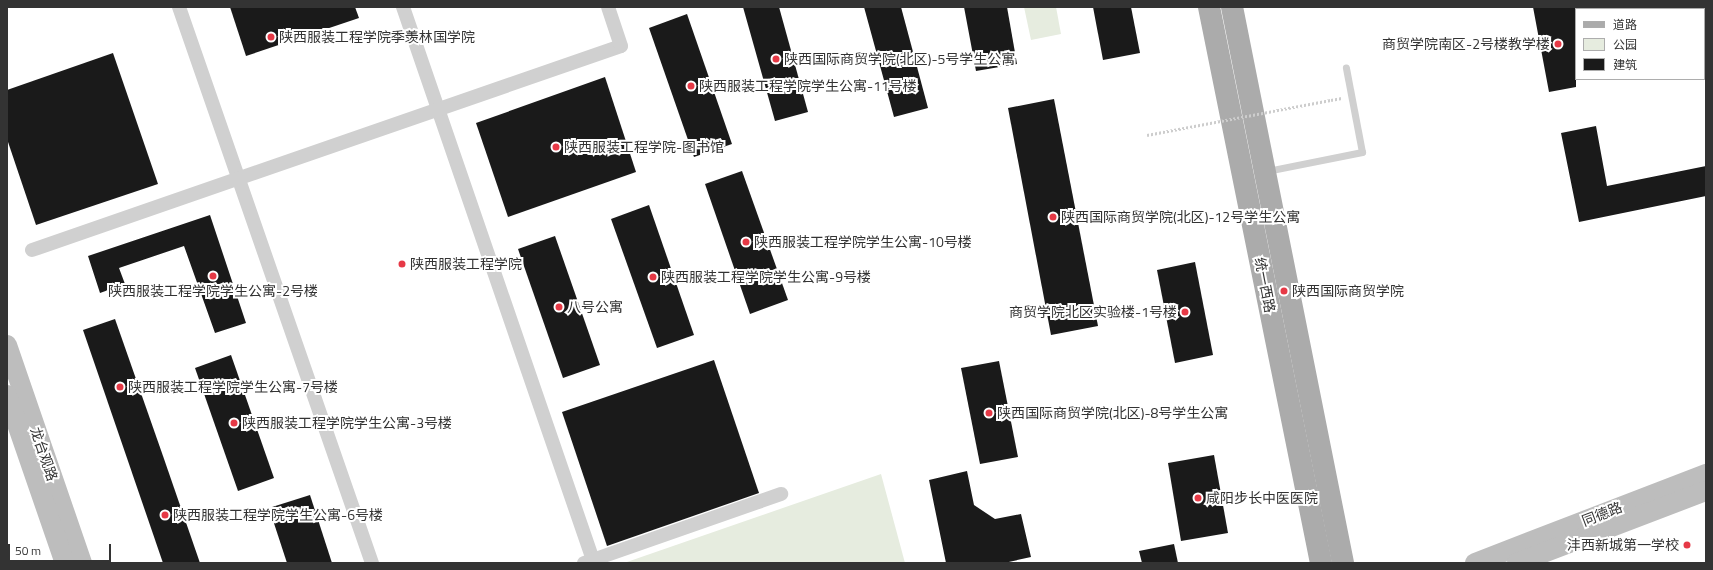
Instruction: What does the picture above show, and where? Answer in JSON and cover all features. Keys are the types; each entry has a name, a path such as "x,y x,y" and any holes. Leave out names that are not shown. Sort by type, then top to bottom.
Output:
{"main road":[{"name":"统一西路","path":"1209,7 1321,563"},
{"name":"统一西路","path":"1232,7 1343,563"}],"street":[{"path":"179,7 372,563"},
{"path":"403,7 588,561 781,494"},
{"path":"32,250 621,46 608,7"},
{"name":"龙台观路","path":"7,346 82,563"},
{"name":"龙台观路","path":"7,395 65,563"},
{"name":"同德路","path":"1475,563 1706,474"},
{"name":"同德路","path":"1517,563 1706,490"}],"lane":[{"path":"1265,171 1362,152 1346,68"}],"path":[{"path":"1147,135 1331,100"}],"green space":[{"path":"1024,7 1056,7 1061,34 1031,40"},
{"path":"881,474 905,563 624,563"}],"building":[{"name":"陕西服装工程学院季羡林国学院","path":"230,7 355,7 359,18 246,56"},
{"name":"陕西国际商贸学院(北区)-5号学生公寓","path":"743,7 779,7 808,112 775,121"},
{"path":"864,7 901,7 928,108 894,117"},
{"path":"964,7 1007,7 1017,64 976,71"},
{"path":"1093,7 1131,7 1140,53 1103,60"},
{"name":"商贸学院南区-2号楼教学楼","path":"1533,7 1576,7 1576,87 1549,92"},
{"name":"陕西服装工程学院学生公寓-11号楼","path":"687,14 732,144 694,157 649,28"},
{"path":"113,53 158,184 36,225 7,139 7,90"},
{"name":"陕西服装工程学院-图书馆","path":"605,77 636,172 508,217 476,123"},
{"name":"陕西国际商贸学院(北区)-12号学生公寓","path":"1054,99 1098,326 1051,335 1008,108"},
{"path":"1596,126 1607,186 1706,166 1706,196 1579,222 1561,133"},
{"name":"陕西服装工程学院学生公寓-10号楼","path":"742,171 788,300 750,314 705,184"},
{"name":"陕西服装工程学院学生公寓-9号楼","path":"649,205 694,335 657,348 611,219"},
{"name":"陕西服装工程学院学生公寓-2号楼","path":"210,215 246,323 215,333 184,246 119,268 125,284 100,293 88,256"},
{"name":"八号公寓","path":"555,236 600,365 563,378 518,249"},
{"name":"商贸学院北区实验楼-1号楼","path":"1195,262 1213,355 1175,363 1157,270"},
{"path":"115,319 200,563 163,563 83,330"},
{"name":"陕西服装工程学院学生公寓-3号楼","path":"231,355 274,478 238,491 195,368"},
{"path":"714,360 759,493 607,546 562,412"},
{"name":"陕西国际商贸学院(北区)-8号学生公寓","path":"999,361 1018,457 980,464 961,368"},
{"name":"咸阳步长中医医院","path":"1214,455 1228,533 1181,541 1168,463"},
{"path":"967,471 974,505 995,519 1021,514 1031,557 1004,563 946,563 929,480"},
{"path":"310,495 332,563 287,563 269,508"},
{"path":"1174,544 1178,563 1142,563 1139,551"}],"place":[{"name":"陕西服装工程学院季羡林国学院","path":"271,37"},
{"name":"商贸学院南区-2号楼教学楼","path":"1558,44"},
{"name":"陕西国际商贸学院(北区)-5号学生公寓","path":"776,59"},
{"name":"陕西服装工程学院学生公寓-11号楼","path":"691,86"},
{"name":"陕西服装工程学院-图书馆","path":"556,147"},
{"name":"陕西国际商贸学院(北区)-12号学生公寓","path":"1053,217"},
{"name":"陕西服装工程学院学生公寓-10号楼","path":"746,242"},
{"name":"陕西服装工程学院","path":"402,264"},
{"name":"陕西服装工程学院学生公寓-2号楼","path":"213,276"},
{"name":"陕西服装工程学院学生公寓-9号楼","path":"653,277"},
{"name":"陕西国际商贸学院","path":"1284,291"},
{"name":"八号公寓","path":"559,307"},
{"name":"商贸学院北区实验楼-1号楼","path":"1185,312"},
{"name":"陕西服装工程学院学生公寓-7号楼","path":"120,387"},
{"name":"陕西国际商贸学院(北区)-8号学生公寓","path":"989,413"},
{"name":"陕西服装工程学院学生公寓-3号楼","path":"234,423"},
{"name":"咸阳步长中医医院","path":"1198,498"},
{"name":"陕西服装工程学院学生公寓-6号楼","path":"165,515"},
{"name":"沣西新城第一学校","path":"1687,545"}]}
